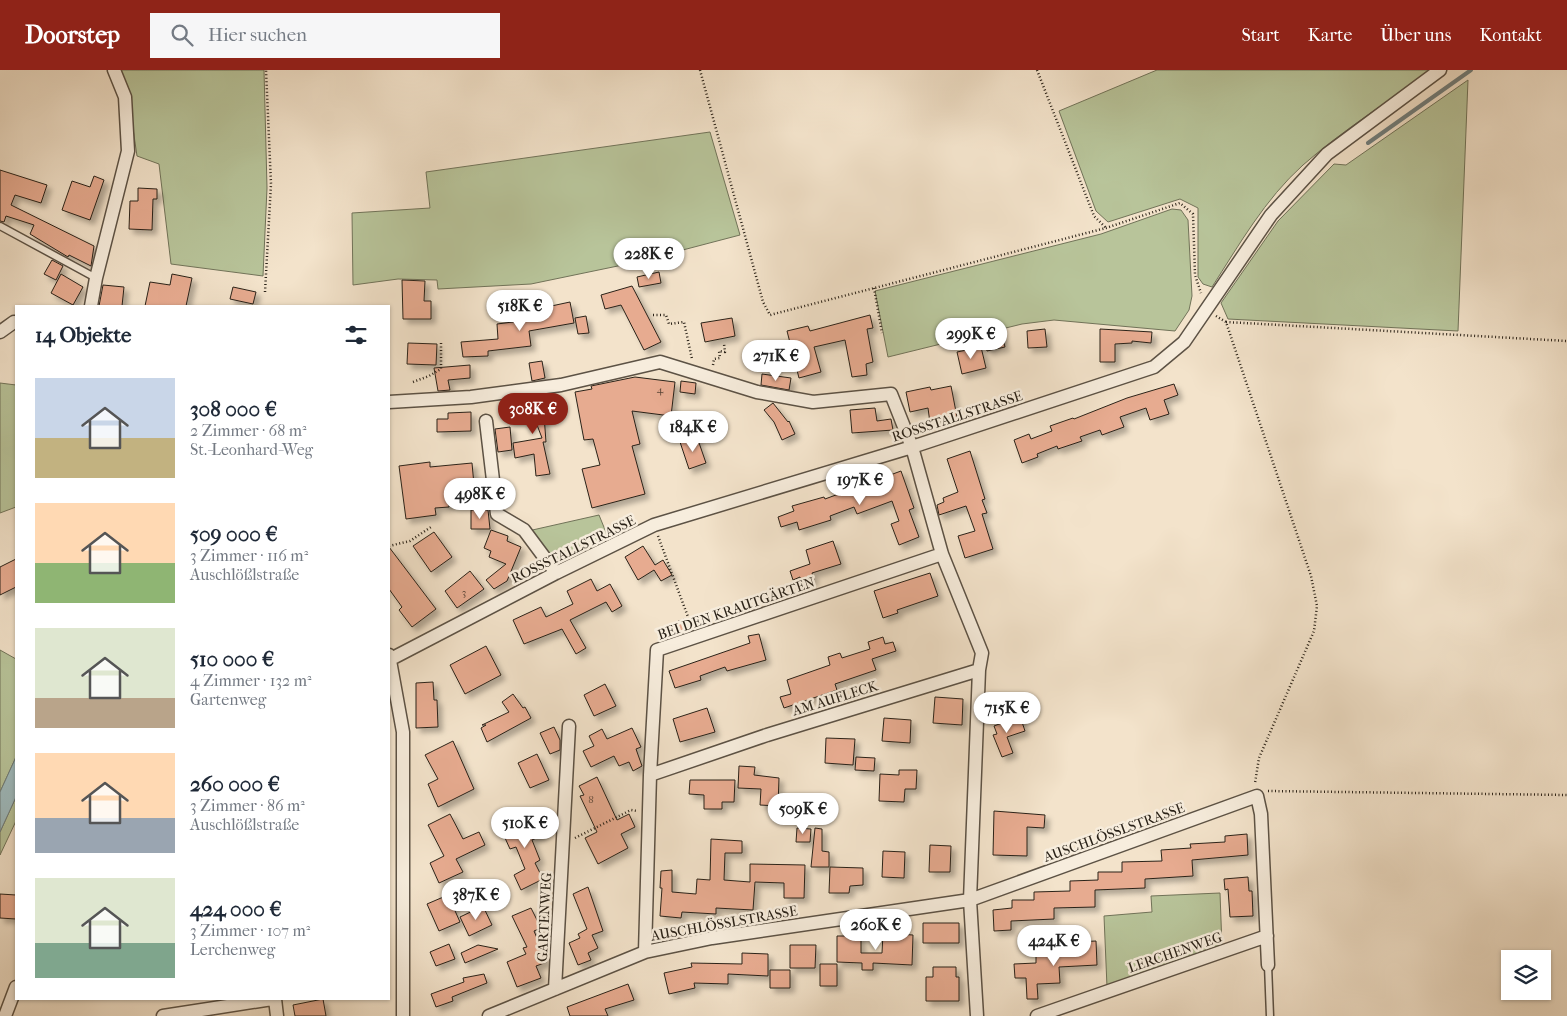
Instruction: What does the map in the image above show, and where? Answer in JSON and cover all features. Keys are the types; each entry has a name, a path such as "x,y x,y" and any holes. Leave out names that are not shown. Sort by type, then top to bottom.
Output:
{"street":[{"path":"91,305 96,278 128,151 125,97 114,70"},
{"name":"ROSSSTALLSTRASSE","path":"390,657 654,525 912,447 1154,367 1184,342 1271,215 1327,154 1440,70"},
{"path":"0,317 15,322"},
{"path":"0,332 15,322"},
{"path":"390,402 471,397 561,385 660,362 757,392 813,402 891,394 912,447 942,554 982,653 979,670 970,900 978,1016"},
{"path":"486,421 498,514 524,530 556,573"},
{"name":"BEI DEN KRAUTGÄRTEN","path":"650,775 657,650 942,554"},
{"path":"390,664 402,732 403,1016"},
{"name":"AM AUFLECK","path":"650,775 767,735 979,670"},
{"name":"GARTENWEG","path":"555,989 569,726"},
{"path":"645,952 650,775"},
{"path":"1257,796 1261,814 1268,965"},
{"name":"AUSCHLÖSSLSTRASSE","path":"489,1016 645,952 712,938 970,900 1257,796"},
{"name":"LERCHENWEG","path":"1037,1016 1267,936"},
{"path":"5,1016 15,990"},
{"path":"162,1016 266,1000"},
{"path":"273,1000 276,1016"}],"lane":[{"path":"0,226 96,278"},
{"path":"1268,965 1270,1016"}],"path":[{"path":"264,292 271,184 266,70"},
{"path":"700,70 763,302 770,315 1106,228 1180,203 1193,214 1195,275 1200,291 1207,308 1226,322 1567,340"},
{"path":"1037,70 1094,216 1106,228"},
{"path":"874,288 882,333"},
{"path":"653,315 666,315 668,324 684,322 694,365"},
{"path":"1226,322 1311,576 1316,606 1316,620 1310,642 1259,758 1255,783 1257,796 1269,791 1567,795"},
{"path":"412,382 441,369 441,341"},
{"path":"713,366 714,359 720,358 719,351 725,352 724,344"},
{"path":"654,525 696,637"},
{"path":"390,546 410,541 432,527"},
{"path":"563,846 588,830 631,810 650,813"}],"green space":[{"path":"121,70 264,70 267,188 263,276 171,264 159,164 137,156 128,94"},
{"path":"1157,70 1432,70 1334,140 1289,178 1253,223 1212,287 1203,284 1198,277 1198,208 1180,199 1108,222 1096,211 1059,111"},
{"path":"1468,80 1458,331 1228,319 1221,303 1278,221 1334,164 1346,165"},
{"path":"710,132 740,235 637,262 531,284 438,289 437,280 398,279 353,285 352,213 430,208 426,172"},
{"path":"1172,209 1181,210 1188,220 1192,296 1189,310 1175,331 1054,320 1022,324 888,357 875,291 1101,234"},
{"path":"0,383 15,385 15,507 0,513"},
{"path":"599,515 610,542 557,568 528,531"},
{"path":"0,650 15,658 15,759 0,792"},
{"path":"15,799 15,823 0,855 0,832"},
{"path":"1220,893 1222,947 1107,987 1104,916 1152,912 1151,896"}],"water":[{"path":"15,759 15,799 0,832 0,792"}],"building":[{"path":"0,170 47,185 41,203 15,195 11,205 94,246 91,266 69,255 68,257 30,234 34,225 6,216 4,222 0,221"},
{"path":"94,176 104,180 90,220 62,210 72,181 90,187"},
{"path":"138,188 157,189 157,199 153,199 152,230 129,229 130,201 138,201"},
{"path":"52,260 63,266 56,280 44,274"},
{"path":"659,272 661,283 639,287 637,277"},
{"path":"61,274 83,287 73,305 51,293"},
{"path":"172,274 192,278 186,305 145,305 150,282 170,285"},
{"path":"402,280 425,281 424,301 431,301 431,319 403,319"},
{"path":"103,285 124,287 122,305 99,305"},
{"path":"632,286 661,342 644,350 621,305 605,309 601,295"},
{"path":"233,287 256,292 253,304 230,299"},
{"path":"570,302 574,323 529,331 531,346 488,351 488,356 463,357 461,342 498,339 497,324 544,318 542,308"},
{"path":"870,315 873,328 867,329 873,362 866,364 867,375 852,377 845,340 814,347 821,372 799,378 787,331 808,326 810,331"},
{"path":"586,316 589,333 578,334 575,318"},
{"path":"732,318 735,336 705,342 701,323"},
{"path":"1045,329 1047,347 1028,348 1027,331"},
{"path":"1100,329 1152,332 1151,343 1132,341 1132,343 1115,344 1115,362 1100,362"},
{"path":"1002,335 1005,347 987,351 984,339"},
{"path":"408,343 437,344 436,365 407,364"},
{"path":"981,347 986,368 962,374 957,352"},
{"path":"542,361 545,378 532,381 529,363"},
{"path":"470,365 470,378 448,380 450,390 438,391 434,368"},
{"path":"762,374 791,378 789,390 761,385"},
{"path":"635,377 675,382 671,416 632,411 640,444 632,446 645,494 592,508 582,469 600,465 593,439 584,440 575,392 592,389 591,386"},
{"path":"681,381 696,383 695,394 680,392"},
{"path":"1174,384 1178,395 1164,400 1169,414 1150,420 1146,408 1120,417 1124,427 1102,435 1100,430 1080,437 1082,441 1058,449 1057,446 1037,454 1038,457 1022,463 1014,440 1029,434 1031,439 1052,431 1050,426 1074,419 1127,398"},
{"path":"951,386 957,417 930,423 928,408 910,412 906,392 930,387 931,390"},
{"path":"547,401 550,412 544,415 546,442 543,442 550,474 536,476 534,454 515,458 513,443 542,438 534,417 511,420 509,407"},
{"path":"773,403 789,421 795,434 782,440 774,422 764,410"},
{"path":"875,408 877,421 891,419 893,430 852,433 850,410"},
{"path":"471,412 471,431 437,432 437,419 448,419 448,413"},
{"path":"510,427 512,450 498,452 495,429"},
{"path":"697,437 706,463 689,469 680,442"},
{"path":"970,451 985,499 982,500 987,513 982,514 993,549 965,558 958,536 975,531 966,506 939,515 937,505 944,502 943,498 958,492 947,459"},
{"path":"430,462 430,467 472,463 474,485 447,487 449,507 435,508 436,515 406,519 399,466"},
{"path":"901,471 914,508 909,510 919,537 899,545 891,524 899,521 892,501 857,514 854,507 830,516 831,520 799,530 797,522 781,527 778,517 794,511 792,506 824,497 825,499"},
{"path":"471,510 488,510 490,529 471,529"},
{"path":"491,530 508,536 507,541 521,547 507,581 494,589 486,580 506,564 489,557 491,551 484,548"},
{"path":"434,532 452,557 431,572 413,546"},
{"path":"833,541 841,564 812,573 814,580 802,585 800,577 793,580 790,571 810,564 806,550"},
{"path":"643,546 655,565 663,560 672,575 661,581 654,570 638,580 625,557"},
{"path":"390,548 436,609 412,627 399,610 402,607 390,590"},
{"path":"15,560 15,588 0,595 0,567"},
{"path":"470,571 484,589 457,608 445,591"},
{"path":"930,573 938,596 897,610 898,613 883,618 874,591"},
{"path":"591,579 597,591 610,584 622,606 612,612 606,602 570,620 586,648 576,654 562,629 524,644 513,620 541,607 546,617 573,604 567,591"},
{"path":"684,619 688,630 678,634 674,623"},
{"path":"759,634 766,660 727,671 725,667 700,676 701,680 675,688 669,671 750,643 748,636"},
{"path":"883,637 885,644 893,642 896,651 872,659 876,670 835,684 837,690 784,708 780,697 791,694 787,680 830,665 828,657 840,653 842,658 870,649 868,642"},
{"path":"486,646 501,675 465,694 450,665"},
{"path":"433,682 434,700 437,700 438,727 416,728 416,683"},
{"path":"605,684 616,706 594,716 584,695"},
{"path":"513,694 523,708 525,707 531,718 487,742 481,728 486,725 482,725 509,712 502,702"},
{"path":"935,697 963,699 962,725 933,723"},
{"path":"707,708 715,732 680,742 673,719"},
{"path":"1020,716 1025,731 1007,737 1013,753 1002,757 993,735 997,734 994,726"},
{"path":"884,718 911,720 910,743 882,741"},
{"path":"554,727 560,740 560,750 550,754 540,733"},
{"path":"632,728 641,747 636,749 642,766 633,771 629,762 619,766 614,756 591,767 583,751 594,746 589,736 602,729 607,739"},
{"path":"826,738 855,739 853,765 825,763"},
{"path":"453,741 474,789 438,807 428,784 438,779 425,755"},
{"path":"537,754 549,780 530,788 518,763"},
{"path":"856,757 875,758 874,771 855,770"},
{"path":"739,766 755,767 754,775 779,778 778,806 760,805 761,789 738,788"},
{"path":"899,770 917,770 916,789 905,789 904,802 879,801 880,774 899,775"},
{"path":"597,777 617,820 629,814 635,827 621,834 628,848 598,864 585,838 597,832 580,796 584,795 579,786"},
{"path":"690,780 735,780 734,802 722,802 722,809 704,809 704,795 689,794"},
{"path":"994,811 1045,815 1044,828 1027,827 1027,856 993,855"},
{"path":"450,814 463,839 479,832 485,845 456,859 463,872 439,883 430,863 444,856 428,825"},
{"path":"534,814 543,835 532,840 540,860 535,863 543,879 521,890 514,875 525,869 516,847 510,849 501,829"},
{"path":"797,828 811,829 810,842 796,842"},
{"path":"815,828 822,829 822,851 829,852 829,867 811,867"},
{"path":"1247,834 1248,855 1192,860 1193,876 1145,879 1145,888 1095,890 1095,907 1054,908 1054,919 1011,921 1011,930 994,931 993,910 1012,908 1012,900 1034,900 1034,892 1070,891 1070,881 1098,880 1098,872 1122,872 1122,862 1162,861 1161,850 1191,848 1190,844 1225,842 1225,836"},
{"path":"711,839 742,841 742,853 725,853 724,880 750,882 750,864 805,865 804,898 784,898 784,883 755,882 753,910 716,908 716,914 682,912 681,918 660,916 661,871 672,870 672,892 696,894 697,879 710,880"},
{"path":"930,845 951,846 950,872 929,872"},
{"path":"883,851 905,852 904,878 882,877"},
{"path":"830,867 863,868 863,885 850,886 849,893 829,893"},
{"path":"1248,877 1249,891 1252,891 1253,916 1230,917 1228,889 1225,890 1224,879"},
{"path":"588,887 603,931 592,935 598,948 588,953 591,960 578,965 569,943 580,938 578,934 587,929 573,894"},
{"path":"0,894 15,895 15,919 0,918"},
{"path":"448,895 460,922 439,931 427,904"},
{"path":"483,906 492,925 469,936 460,917"},
{"path":"531,908 541,928 534,931 547,962 536,966 541,978 517,987 507,962 526,954 523,948 527,947 512,916"},
{"path":"923,923 959,923 959,943 923,943"},
{"path":"883,933 913,935 912,965 873,963 873,970 862,970 862,963 837,962 837,936 861,936 861,953 882,953"},
{"path":"1096,941 1097,965 1059,967 1060,983 1037,984 1038,999 1027,999 1026,978 1015,978 1014,964 1036,963 1036,955 1075,954 1075,942"},
{"path":"449,944 455,959 436,966 430,952"},
{"path":"478,945 498,949 465,963 461,953"},
{"path":"790,945 816,945 815,968 790,968"},
{"path":"742,953 768,954 768,976 728,974 728,984 694,983 695,988 669,994 664,973 692,967 691,963 742,964"},
{"path":"820,964 837,964 837,986 820,986"},
{"path":"933,967 956,967 956,977 959,977 959,1001 926,1001 926,977 933,977"},
{"path":"770,970 790,970 790,988 770,988"},
{"path":"484,974 487,983 452,997 453,1001 436,1007 431,994 464,982 463,978"},
{"path":"628,984 634,1000 605,1009 608,1016 570,1016 567,1007"},
{"path":"323,1000 326,1016 295,1016 293,1005"}],"waterway":[{"path":"1368,143 1471,70"}]}
